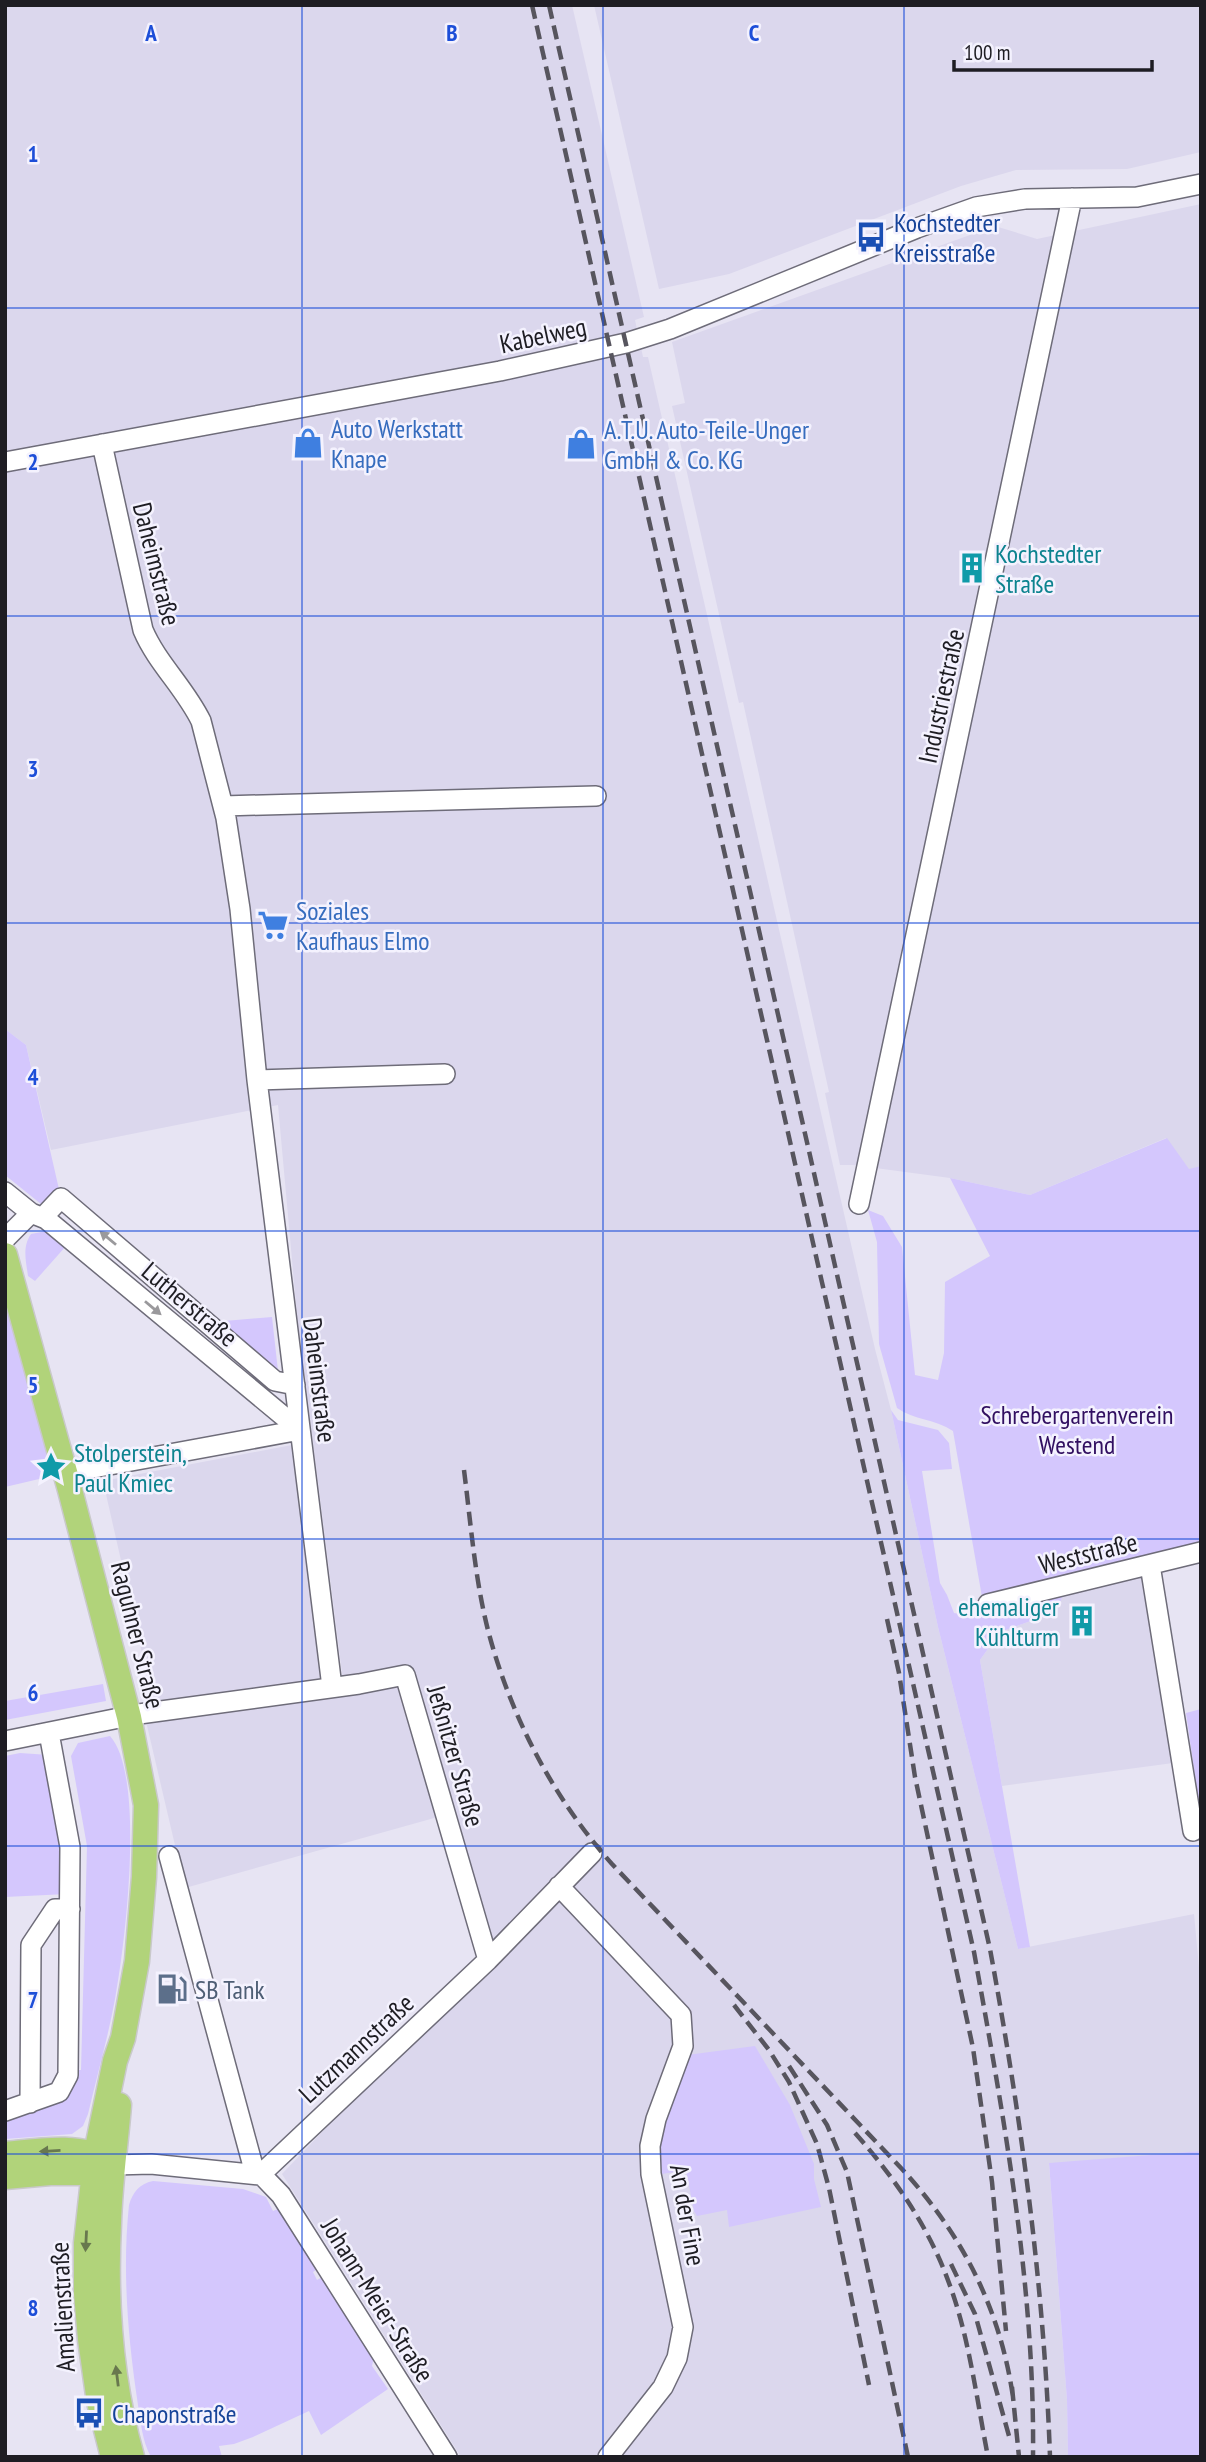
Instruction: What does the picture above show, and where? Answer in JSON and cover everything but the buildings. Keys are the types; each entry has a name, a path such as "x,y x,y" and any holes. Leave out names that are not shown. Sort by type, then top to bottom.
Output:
{"main road":[{"name":"Raguhner Straße","path":"5,1255 66,1473 128,1717 145,1796 147,1821 140,1932 123,2038 115,2061 100,2164"},
{"path":"5,2154 64,2151 100,2164"},
{"path":"5,2176 50,2173 100,2164"},
{"name":"Amalienstraße","path":"100,2164 86,2243 86,2293 96,2381 113,2457"},
{"name":"Amalienstraße","path":"100,2164 109,2313 120,2400 132,2457"}],"street":[{"path":"1072,198 1137,197 1201,184"},
{"name":"Kabelweg","path":"5,461 500,371 599,350 670,329 956,214 1014,200 1072,198"},
{"name":"Industriestraße","path":"859,1204 1072,198"},
{"name":"Daheimstraße","path":"102,444 143,629 148,642 201,721 223,806 245,946 257,1080 332,1687"},
{"path":"223,806 596,796"},
{"path":"257,1080 445,1074"},
{"name":"Lutherstraße","path":"5,1192 300,1430"},
{"name":"Lutherstraße","path":"38,1216 46,1214 61,1199 275,1381 295,1385"},
{"path":"5,1239 38,1216"},
{"path":"66,1473 300,1430"},
{"name":"Weststraße","path":"988,1604 1201,1552"},
{"path":"1150,1565 1193,1831"},
{"name":"Jeßnitzer Straße","path":"5,1741 128,1717 405,1675 488,1960"},
{"path":"5,2111 59,2092 68,2075 70,1847 48,1733"},
{"name":"Lutzmannstraße","path":"260,2175 488,1960 592,1853"},
{"path":"169,1856 249,2155 260,2175"},
{"name":"An der Fine","path":"559,1886 681,2015 682,2046 656,2119 650,2146 651,2174 683,2327 677,2358 663,2388 608,2457"},
{"path":"30,2104 31,1945 55,1909 70,1909"},
{"path":"100,2164 151,2164 260,2175"},
{"name":"Johann-Meier-Straße","path":"260,2175 281,2195 447,2457"}],"shaded area":[{"path":"5,5 572,5 644,317 635,320 643,357 648,357 891,1410 938,1627 1018,1949 1194,1914 1201,1989 1201,2151 1049,2164 1067,2400 1068,2457 461,2457 282,2174 492,1954 452,1813 185,1888 145,1717 343,1681 297,1315 278,1105 51,1150 26,1045 5,1029"},
{"path":"594,5 1201,5 1201,152 1127,169 1016,170 961,186 729,274 659,289"},
{"path":"1201,204 1201,1166 1189,1170 1166,1138 1030,1195 950,1178 840,1165 825,1093 829,1092 743,702 739,703 672,406 685,403 672,342 995,226 1037,239"},
{"path":"297,1444 326,1681 154,1706 103,1481"},
{"path":"1146,1574 1173,1763 1002,1786 980,1660 1000,1632 1056,1612 1063,1595"}],"green space":[{"path":"5,1029 26,1045 61,1198 41,1204 5,1175"},
{"name":"Schrebergartenverein Westend","path":"1167,1138 1189,1169 1201,1166 1201,1544 982,1597 953,1431 897,1408 879,1344 877,1242 868,1210 883,1216 902,1247 915,1375 938,1380 944,1353 945,1282 990,1256 950,1178 1030,1195"},
{"path":"47,1231 66,1246 35,1281 28,1276 26,1244 31,1234"},
{"path":"5,1280 52,1476 5,1487"},
{"path":"272,1317 278,1371 272,1372 213,1322"},
{"path":"891,1410 898,1420 938,1430 949,1443 952,1469 922,1471 940,1583 954,1613 975,1617 1063,1595 1056,1612 1000,1632 980,1660 1030,1947 1018,1949 938,1627"},
{"path":"103,1684 106,1701 5,1720 5,1701"},
{"path":"1201,1709 1201,1818 1186,1713"},
{"path":"110,1736 121,1757 127,1786 130,1862 124,1941 115,1999 88,2114 83,2126 72,2134 5,2139 5,2118 73,2070 81,2070 87,1846 71,1756 78,1743"},
{"path":"20,1753 49,1755 67,1894 5,1897 5,1756"},
{"path":"755,2046 790,2105 814,2164 814,2179 821,2207 729,2227 727,2210 697,2216 686,2170 662,2174 658,2154 670,2103 687,2055"},
{"path":"1201,2151 1201,2457 1068,2457 1067,2400 1049,2163"},
{"path":"153,2181 243,2189 266,2197 273,2211 280,2208 319,2268 313,2272 317,2280 324,2276 375,2352 372,2366 388,2389 321,2435 309,2411 253,2437 219,2446 222,2457 151,2457 142,2431 134,2380 127,2305 126,2255 129,2205 140,2186"}],"railway":[{"path":"532,5 974,1952 1006,2140 1023,2266 1029,2330 1033,2457"},
{"path":"549,5 990,1949 1012,2075 1037,2265 1050,2457"},
{"path":"464,1470 477,1573 489,1634 510,1697 537,1756 554,1785 591,1839 612,1864 923,2193 960,2246 988,2303 999,2333 1013,2397"},
{"path":"887,1619 899,1673 915,1777 973,2048 992,2182 1006,2331"},
{"path":"734,2005 769,2050 789,2082 817,2144 829,2188 869,2385"},
{"path":"789,2066 827,2125 847,2172 908,2457"},
{"path":"855,2133 909,2204 941,2262 962,2325 988,2457"},
{"path":"951,2264 975,2314 1009,2436"},
{"path":"1012,2387 1019,2457"}],"place":[{"name":"Kochstedter Kreisstraße","path":"871,237"},
{"name":"Auto Werkstatt Knape","path":"308,443"},
{"name":"A.T.U. Auto-Teile-Unger GmbH & Co. KG","path":"581,444"},
{"name":"Kochstedter Straße","path":"972,568"},
{"name":"Soziales Kaufhaus Elmo","path":"273,925"},
{"name":"Stolperstein, Paul Kmiec","path":"51,1467"},
{"name":"ehemaliger Kühlturm","path":"1082,1621"},
{"name":"SB Tank","path":"172,1989"},
{"name":"Chaponstraße","path":"89,2413"}]}
